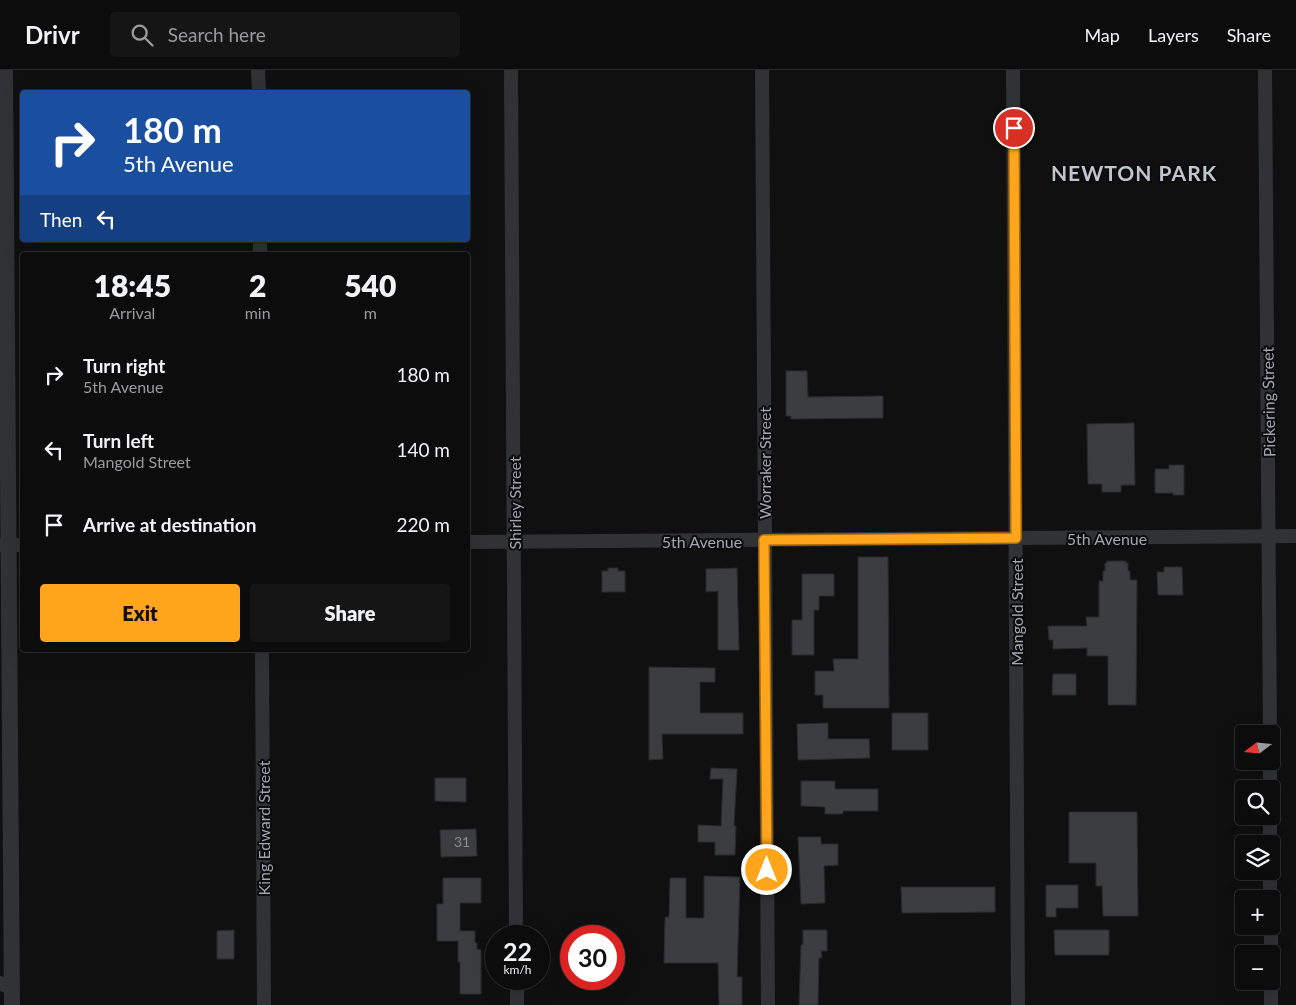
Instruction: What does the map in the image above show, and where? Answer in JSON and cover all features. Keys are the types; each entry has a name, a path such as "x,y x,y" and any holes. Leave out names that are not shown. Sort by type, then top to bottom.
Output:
{"street":[{"path":"5,70 10,545 8,992"},
{"path":"258,70 259,90"},
{"name":"Shirley Street","path":"511,70 516,925"},
{"name":"Worraker Street","path":"762,70 768,1005"},
{"name":"Mangold Street","path":"1013,70 1018,1005"},
{"name":"Pickering Street","path":"1265,70 1270,725"},
{"name":"5th Avenue","path":"470,542 1296,536"},
{"name":"King Edward Street","path":"262,652 264,1005"},
{"path":"517,990 517,1005"},
{"path":"1271,990 1271,1005"}],"building":[{"path":"786,371 807,371 808,397 883,396 883,418 791,419 791,416 786,416"},
{"path":"1134,423 1135,485 1121,485 1121,492 1102,492 1102,484 1088,484 1087,424"},
{"path":"1169,465 1184,465 1184,495 1155,493 1155,469 1169,469"},
{"path":"858,557 888,557 889,708 823,708 823,695 815,695 815,671 834,671 833,659 858,659"},
{"path":"1107,561 1126,561 1128,563 1128,571 1130,571 1130,580 1137,580 1136,705 1108,705 1108,656 1087,656 1087,648 1053,649 1053,640 1049,640 1048,626 1087,626 1086,617 1099,617 1099,581 1103,581 1103,571 1105,571 1105,563"},
{"path":"1164,567 1182,567 1183,595 1158,595 1157,572 1164,572"},
{"path":"608,568 618,568 618,571 625,571 625,592 602,592 602,571 608,571"},
{"path":"737,568 739,650 718,650 718,591 706,592 706,569"},
{"path":"802,574 834,574 834,596 819,596 819,610 814,610 814,655 792,655 792,620 802,620"},
{"path":"649,667 715,668 715,682 700,682 700,713 743,713 743,734 662,734 663,759 649,760"},
{"path":"1053,674 1076,674 1076,695 1052,695"},
{"path":"892,713 928,713 928,750 892,750"},
{"path":"828,723 828,739 869,739 870,758 798,760 797,724"},
{"path":"711,768 737,769 734,826 736,826 735,855 715,855 715,842 698,842 698,825 721,826 723,779 710,779"},
{"path":"435,778 466,778 466,802 435,801"},
{"path":"801,781 835,781 835,789 878,789 878,811 843,811 843,814 825,814 825,807 801,806"},
{"path":"1069,812 1137,812 1138,916 1103,916 1102,886 1096,886 1096,863 1069,863"},
{"path":"476,829 477,856 441,857 440,830"},
{"path":"798,837 821,837 821,844 838,844 838,865 824,866 825,903 801,904"},
{"path":"704,876 740,877 737,977 742,977 742,1005 719,1005 718,963 664,963 665,917 669,917 670,878 686,878 686,918 704,918"},
{"path":"443,878 481,878 481,903 460,903 460,931 475,931 475,943 477,943 477,949 481,950 481,994 460,994 458,941 437,941 437,904 443,904"},
{"path":"1046,885 1078,885 1078,908 1056,908 1056,917 1046,917"},
{"path":"901,887 995,887 995,912 902,913"},
{"path":"234,930 234,959 217,959 217,931"},
{"path":"803,930 827,930 827,951 821,951 822,958 819,958 818,1005 799,1005"},
{"path":"1054,930 1109,930 1109,955 1055,955"}],"district":[{"name":"NEWTON PARK","path":"1134,172"}],"route":[{"path":"767,870 764,540 1016,538 1014,128"}]}
